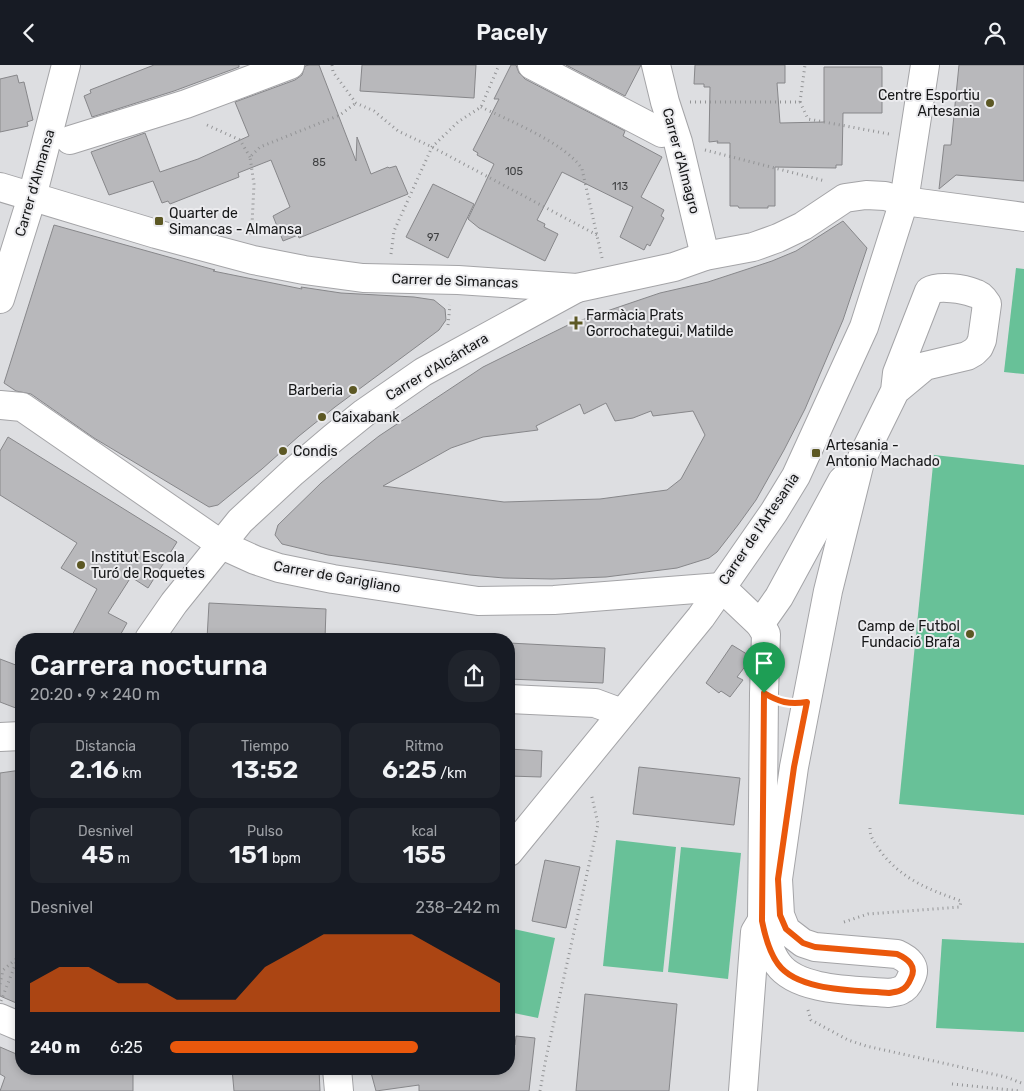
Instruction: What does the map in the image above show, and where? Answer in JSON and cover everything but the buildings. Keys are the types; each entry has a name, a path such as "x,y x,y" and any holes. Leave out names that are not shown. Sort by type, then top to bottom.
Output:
{"street":[{"name":"Carrer d'Almansa","path":"0,299 32,197 66,65"},
{"path":"70,140 186,105 290,65"},
{"path":"532,65 662,133"},
{"name":"Carrer d'Almagro","path":"656,65 665,102 678,142 705,257"},
{"name":"Carrer de l'Artesania","path":"515,845 701,617 720,587 774,512 796,476 864,327 904,201 925,65"},
{"name":"Carrer de Simancas","path":"0,187 156,234 253,260 304,270 363,278 458,280 577,288 674,267 705,257 753,247 803,226 845,198 866,195 885,196 904,201 1024,217"},
{"name":"Carrer d'Alcántara","path":"153,633 174,603 240,521 292,472 364,413 432,367 577,288"},
{"path":"720,587 760,624 766,634 762,921 766,940 778,964 800,982 816,986 889,993 901,991 908,985 913,974 912,965 906,958 897,954 815,947 803,943 786,929 780,915 778,879 794,767 828,591 860,462 895,391"},
{"name":"Carrer de Garigliano","path":"0,405 22,407 222,545 278,568 333,579 478,601 554,600 720,587"},
{"path":"760,624 780,597 842,481 860,462"},
{"path":"788,583 805,583 828,591"},
{"path":"764,693 775,700 787,704 807,702"},
{"path":"515,699 595,703 622,713"},
{"path":"0,737 15,736"},
{"path":"742,1091 755,931 762,921"},
{"path":"1,1010 15,1022"},
{"path":"338,1075 339,1091"}],"path":[{"path":"332,65 333,72 356,103 374,111 398,131 432,147 597,235"},
{"path":"499,65 481,107 560,147 576,160 582,169 602,259"},
{"path":"804,65 800,102 808,119 889,134"},
{"name":"Carrer d'Almagro","path":"683,102 800,102"},
{"path":"250,157 260,147 340,115 356,103"},
{"path":"186,105 203,123 240,140 250,157 254,184 252,225 248,235"},
{"name":"Carrer de Simancas","path":"390,260 394,231 432,147 458,122 481,107"},
{"name":"Carrer d'Almagro","path":"699,148 825,181"},
{"path":"448,325 450,304"},
{"path":"540,1091 598,824 590,787"},
{"path":"868,914 960,907 961,901 923,887 908,878 890,863 870,836 870,828"},
{"path":"0,984 3,970 15,960"},
{"path":"1,1010 15,968"},
{"path":"800,982 811,1020 848,1040 1006,1077 1024,1084"},
{"path":"952,1084 1021,1091"}],"green space":[{"path":"1016,268 1024,269 1024,374 1004,372"},
{"name":"Camp de Futbol Fundació Brafa","path":"934,455 1024,465 1024,815 899,804"},
{"path":"616,840 676,847 663,972 603,966"},
{"path":"681,847 741,853 728,979 668,972"},
{"path":"515,929 555,938 538,1018 515,1013"},
{"path":"942,939 1024,943 1024,1032 936,1028"}],"place":[{"name":"Centre Esportiu Artesania","path":"990,103"},
{"name":"Quarter de Simancas - Almansa","path":"159,221"},
{"name":"Farmàcia Prats Gorrochategui, Matilde","path":"576,323"},
{"name":"Barberia","path":"353,390"},
{"name":"Caixabank","path":"322,417"},
{"name":"Condis","path":"283,451"},
{"name":"Artesania - Antonio Machado","path":"816,453"},
{"name":"Institut Escola Turó de Roquetes","path":"81,565"},
{"name":"Camp de Futbol Fundació Brafa","path":"970,634"}],"route":[{"path":"764,693 775,700 787,704 807,702 794,767 778,879 780,915 786,929 793,937 815,947 897,954 906,958 912,965 913,974 908,985 901,991 889,993 816,986 800,982 778,964 766,940 762,921 764,693"}]}
